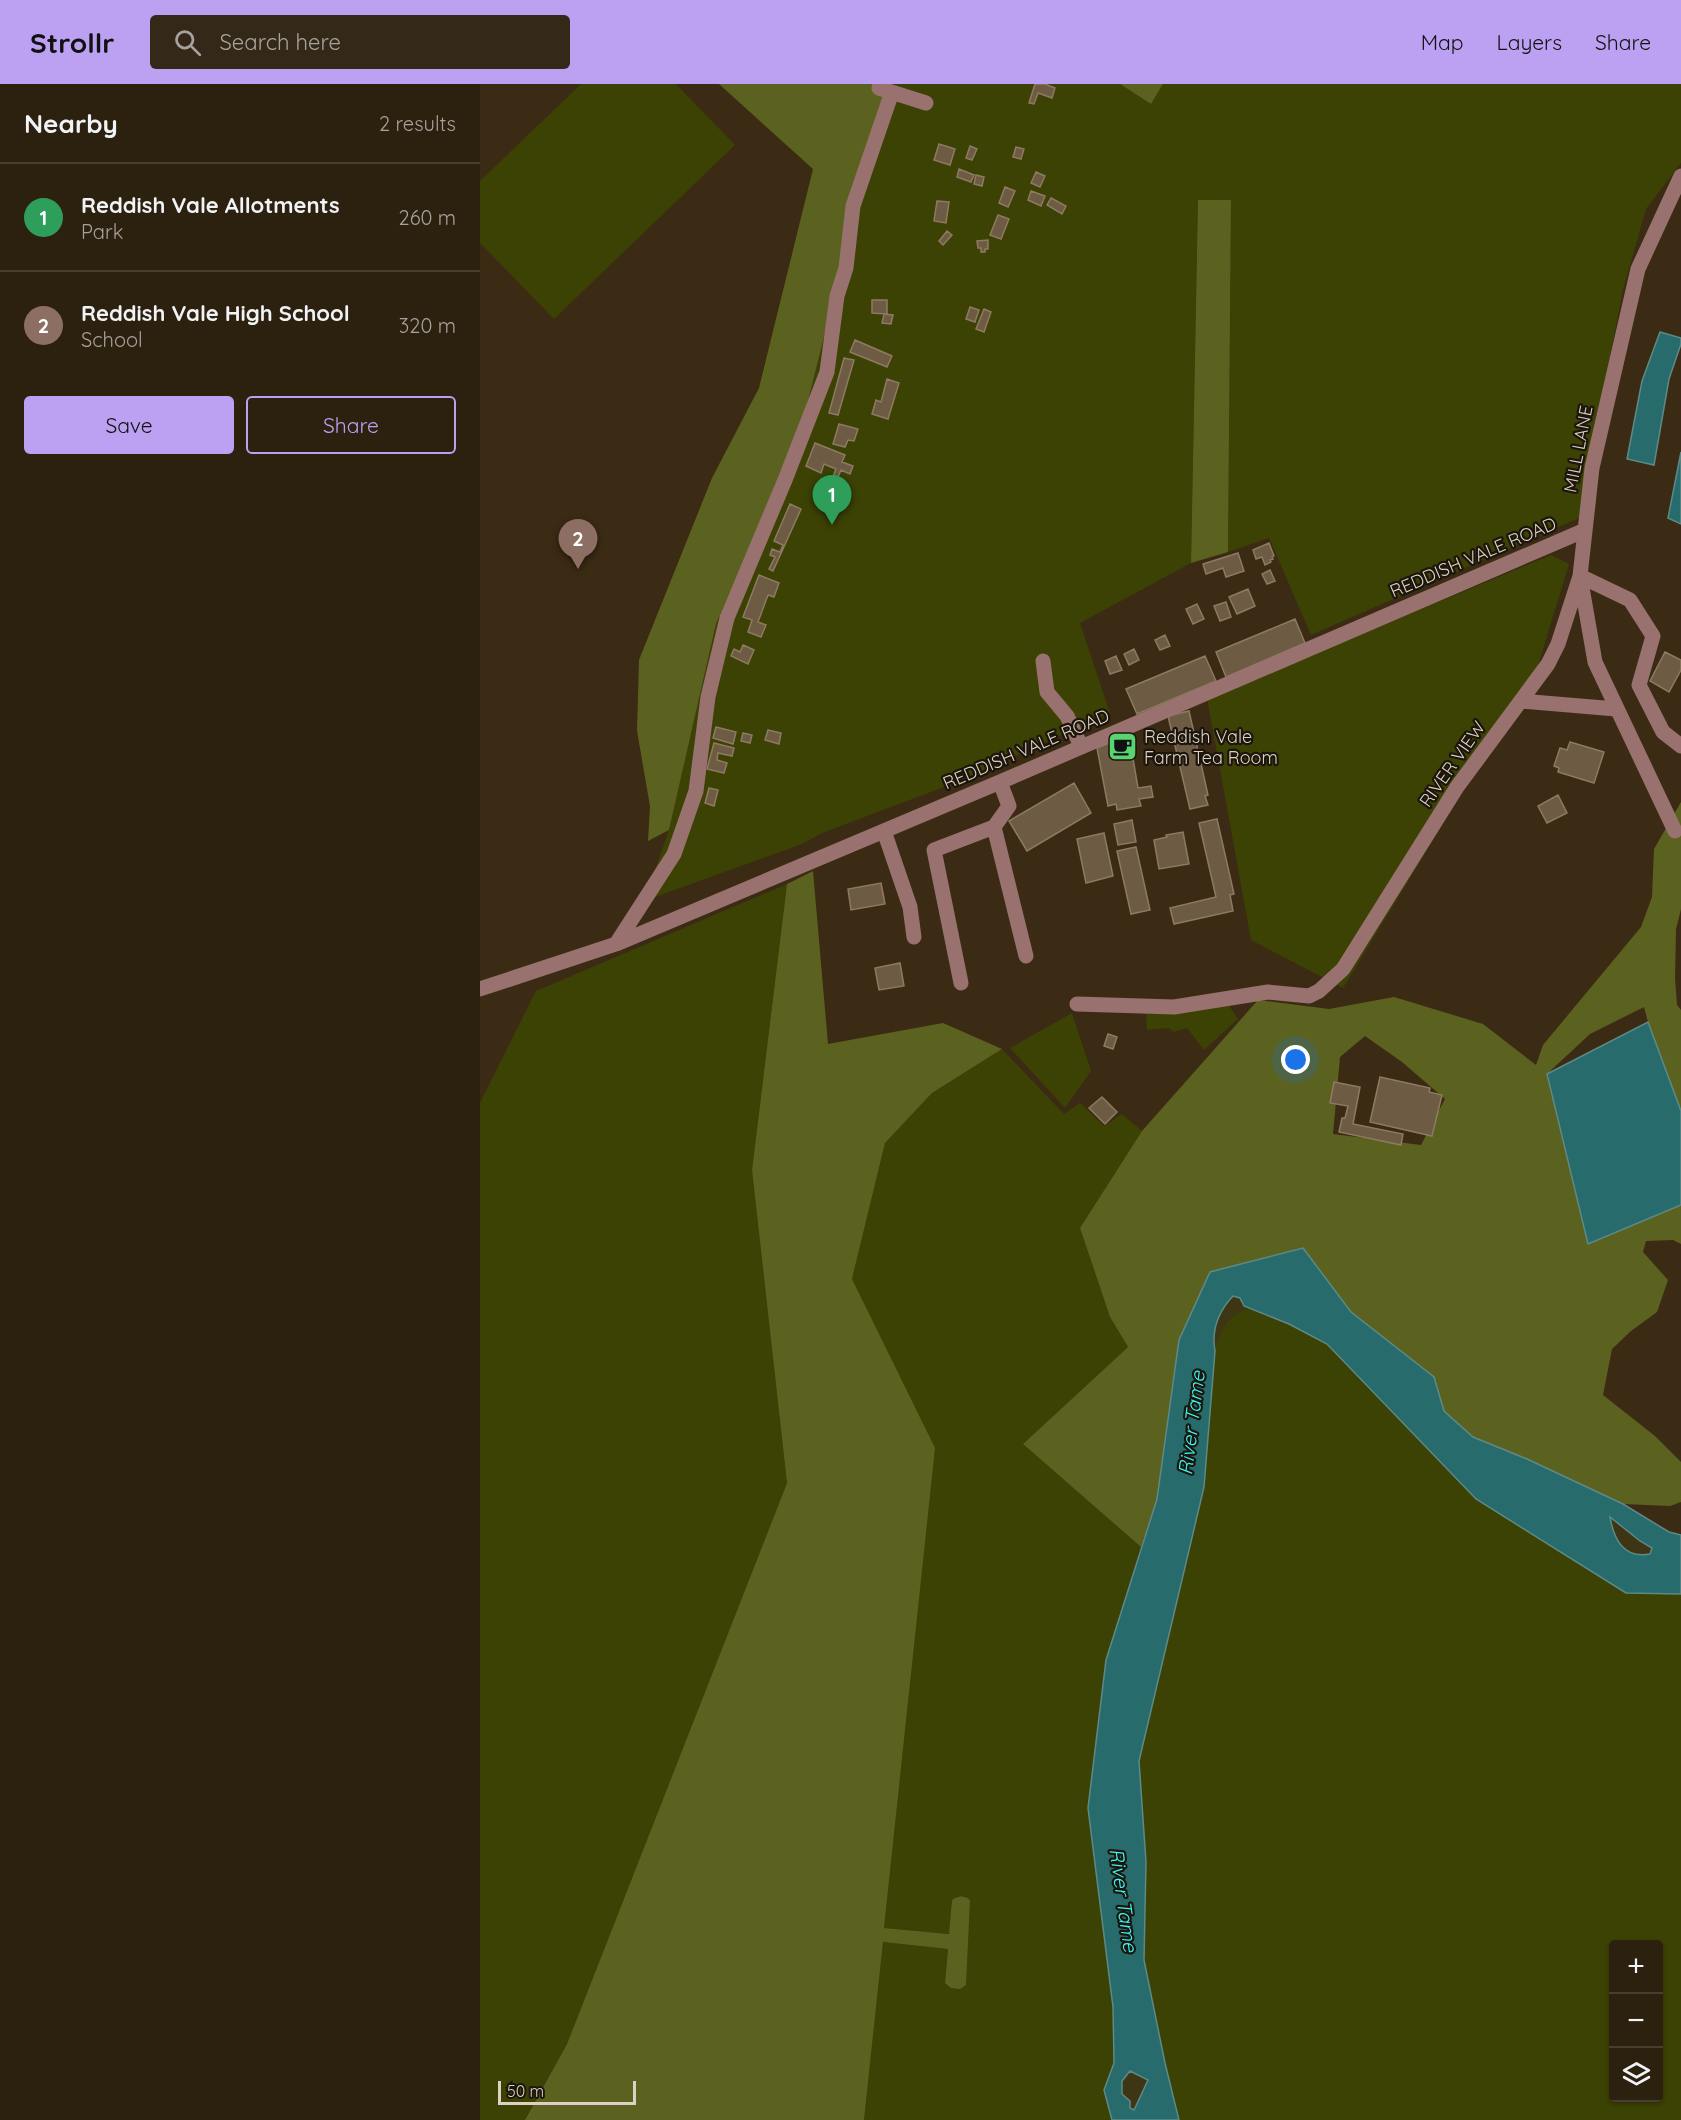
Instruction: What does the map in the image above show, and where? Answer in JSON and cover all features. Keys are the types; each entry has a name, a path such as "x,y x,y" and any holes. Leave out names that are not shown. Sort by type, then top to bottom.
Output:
{"street":[{"path":"616,944 674,854 696,791 708,697 727,618 827,372 837,296 846,268 853,206 886,90 926,104"},
{"name":"MILL LANE","path":"1675,831 1595,662 1580,576 1583,531 1592,468 1638,269 1681,176"},
{"name":"REDDISH VALE ROAD","path":"480,990 616,944 1000,782 1583,531"},
{"path":"1580,576 1630,600 1653,636 1639,685 1664,732 1681,746"},
{"name":"RIVER VIEW","path":"1077,1004 1174,1007 1268,992 1310,996 1319,991 1343,969 1457,787 1548,664 1558,644 1580,576"},
{"path":"1043,661 1047,692 1067,716 1081,746"},
{"path":"1521,701 1616,709"},
{"path":"961,983 934,850 994,827 1009,806 1000,782"},
{"path":"994,827 1026,956"},
{"path":"884,831 910,907 914,937"}],"green space":[{"path":"581,84 676,84 735,145 554,319 480,243 480,181"},
{"path":"719,84 887,84 802,425 716,624 669,830 648,841 650,806 637,731 639,660 712,478 759,388 813,169"},
{"path":"887,84 1120,84 1151,104 1163,84 1681,84 1681,163 1646,209 1623,290 1579,518 1311,635 1269,538 1228,552 1231,201 1198,200 1191,563 1080,623 1110,713 960,781 822,833 802,844 644,901 669,830 716,624 802,425"},
{"path":"1120,84 1163,84 1151,104"},
{"path":"1198,200 1231,200 1228,552 1191,563"},
{"path":"1551,555 1569,564 1537,669 1343,988 1251,940 1207,698"},
{"path":"1681,802 1681,909 1676,929 1675,978 1677,1005 1681,1010 1681,1111 1644,1007 1590,1034 1547,1074 1588,1244 1681,1205 1681,1244 1673,1240 1646,1241 1643,1252 1668,1280 1657,1312 1631,1331 1612,1349 1603,1395 1655,1436 1681,1462 1681,1502 1670,1506 1623,1504 1473,1437 1444,1411 1351,1312 1302,1248 1209,1272 1157,1499 1141,1547 1023,1444 1128,1347 1110,1317 1080,1228 1142,1131 1258,1000 1329,1009 1394,997 1483,1024 1536,1065 1543,1045 1641,927 1652,897 1654,849","holes":["1365,1036 1402,1062 1445,1099 1421,1145 1333,1134 1340,1057"]},
{"path":"813,871 828,1044 943,1023 1002,1049 932,1093 885,1143 852,1279 935,1448 884,1928 949,1934 952,1900 961,1896 968,1898 970,1900 966,1985 960,1989 951,1988 945,1983 948,1949 883,1942 864,2120 525,2120 567,2044 787,1483 752,1170 787,884"},
{"path":"787,884 752,1170 787,1483 567,2044 525,2120 480,2120 480,1103 536,991"},
{"path":"1228,1004 1238,1019 1204,1050 1187,1028 1174,1032 1168,1028 1147,1030 1146,1014 1176,1014"},
{"path":"1072,1013 1091,1071 1065,1108 1010,1048"},
{"path":"1002,1049 1064,1114 1080,1103 1104,1126 1122,1114 1142,1131 1080,1228 1110,1317 1128,1347 1023,1444 1141,1547 1106,1660 1088,1808 1113,2007 1114,2063 1104,2090 1112,2120 864,2120 883,1942 948,1949 945,1983 966,1896 958,1896 952,1900 950,1934 884,1928 911,1672 852,1279 885,1143 932,1093"},
{"path":"1244,1306 1289,1324 1327,1344 1476,1499 1626,1593 1681,1594 1681,2120 1179,2120 1144,1960 1146,1861 1139,1761 1204,1487 1215,1351 1212,1337 1218,1315"}],"sand":[{"path":"1233,1296 1240,1298 1244,1306 1250,1308 1236,1315 1226,1324 1219,1336 1215,1351 1214,1335 1217,1321 1223,1308"},
{"path":"1610,1516 1652,1548 1650,1554 1633,1553 1621,1545 1614,1532"},
{"path":"1130,2071 1148,2080 1134,2110 1130,2108 1130,2101 1122,2095 1122,2081"}],"water":[{"path":"1660,332 1681,338 1681,344 1669,379 1654,465 1627,459 1642,381"},
{"path":"1681,452 1681,524 1668,518"},
{"path":"1648,1022 1681,1111 1681,1205 1588,1244 1547,1074"},
{"name":"River Tame","path":"1303,1248 1351,1312 1434,1377 1444,1411 1473,1437 1527,1459 1623,1504 1669,1532 1681,1535 1681,1594 1626,1593 1476,1499 1327,1344 1289,1324 1244,1306 1240,1298 1233,1296 1223,1308 1215,1328 1204,1487 1139,1761 1146,1862 1144,1960 1179,2120 1112,2120 1104,2090 1114,2063 1113,2007 1088,1808 1106,1660 1157,1499 1179,1340 1210,1272","holes":["1610,1517 1652,1548 1650,1554 1633,1554 1627,1551 1614,1533","1130,2071 1148,2080 1134,2110 1130,2108 1130,2101 1122,2094 1122,2081"]}],"building":[{"path":"1035,84 1045,84 1055,88 1052,98 1038,93 1034,104 1029,103"},
{"path":"939,144 955,149 950,165 934,160"},
{"path":"970,146 977,149 972,160 966,158"},
{"path":"1016,147 1024,149 1021,159 1013,157"},
{"path":"959,169 974,175 971,182 957,177"},
{"path":"1036,172 1045,176 1040,187 1031,183"},
{"path":"976,175 984,177 982,186 974,184"},
{"path":"1005,187 1015,191 1008,207 999,203"},
{"path":"1031,191 1045,196 1041,206 1028,200"},
{"path":"1051,198 1066,206 1062,214 1047,205"},
{"path":"937,201 949,202 946,223 934,221"},
{"path":"998,215 1009,219 1001,239 990,235"},
{"path":"947,231 952,235 943,245 939,241"},
{"path":"988,240 988,249 981,252 977,241"},
{"path":"872,300 887,300 887,314 872,313"},
{"path":"970,307 979,310 975,322 966,319"},
{"path":"984,309 991,312 984,332 976,329"},
{"path":"884,314 893,315 891,324 882,323"},
{"path":"855,340 892,356 887,367 850,352"},
{"path":"844,358 854,360 838,415 829,413"},
{"path":"887,379 899,383 888,419 872,414 876,400 881,402"},
{"path":"839,424 858,429 854,441 848,440 845,447 833,444"},
{"path":"815,443 845,455 842,462 853,466 850,474 841,470 829,498 825,496 836,469 824,464 821,473 806,466"},
{"path":"790,504 801,509 773,571 769,569 775,557 770,555 772,549 780,552 783,545 774,541"},
{"path":"1269,543 1274,556 1271,562 1265,565 1262,557 1256,559 1253,550"},
{"path":"1238,553 1244,571 1226,577 1223,568 1206,574 1203,564"},
{"path":"1270,570 1275,581 1267,584 1262,574"},
{"path":"759,575 779,583 774,597 768,595 758,622 766,625 761,637 748,632 752,620 743,617"},
{"path":"1248,589 1255,606 1237,614 1229,597"},
{"path":"1226,602 1231,617 1220,621 1214,606"},
{"path":"1197,604 1204,619 1193,624 1186,609"},
{"path":"1295,619 1305,643 1226,677 1216,652"},
{"path":"1165,635 1170,646 1160,650 1155,640"},
{"path":"743,645 754,650 748,664 731,656 734,649 740,652"},
{"path":"1134,649 1139,660 1129,665 1124,654"},
{"path":"1665,652 1681,660 1681,670 1669,692 1650,681"},
{"path":"1116,656 1122,670 1110,674 1105,661"},
{"path":"1205,656 1216,681 1137,714 1126,689"},
{"path":"1189,711 1208,795 1205,796 1208,805 1190,809 1168,716"},
{"path":"716,727 736,732 733,744 713,738"},
{"path":"768,730 781,733 779,744 765,740"},
{"path":"743,733 752,735 750,743 741,741"},
{"path":"1129,735 1138,788 1151,786 1153,797 1139,799 1141,806 1117,810 1116,804 1108,806 1097,748"},
{"path":"1570,742 1604,752 1594,783 1558,772 1559,768 1554,766 1560,748 1567,750"},
{"path":"714,743 734,748 732,756 718,753 717,760 727,763 724,773 707,769"},
{"path":"1074,783 1091,813 1027,851 1009,821"},
{"path":"709,788 718,790 714,806 705,803"},
{"path":"1558,795 1567,813 1547,823 1538,806"},
{"path":"1217,819 1234,894 1230,895 1233,911 1174,924 1170,908 1216,897 1199,823"},
{"path":"1132,820 1136,842 1118,845 1114,824"},
{"path":"1183,832 1189,864 1159,869 1154,840"},
{"path":"1104,833 1113,876 1086,883 1077,839"},
{"path":"1136,847 1150,910 1131,914 1117,851"},
{"path":"881,883 885,904 851,910 848,889"},
{"path":"900,963 904,986 879,990 875,968"},
{"path":"1108,1034 1117,1037 1113,1049 1104,1046"},
{"path":"1380,1077 1430,1088 1429,1092 1442,1095 1432,1136 1370,1122"},
{"path":"1334,1082 1360,1087 1353,1124 1403,1134 1401,1145 1339,1132 1348,1106 1330,1103"},
{"path":"1102,1097 1117,1112 1105,1124 1089,1108"}],"place":[{"name":"Reddish Vale Allotments","path":"832,525"},
{"name":"Reddish Vale High School","path":"578,569"},
{"name":"Reddish Vale Farm Tea Room","path":"1123,746"}]}
